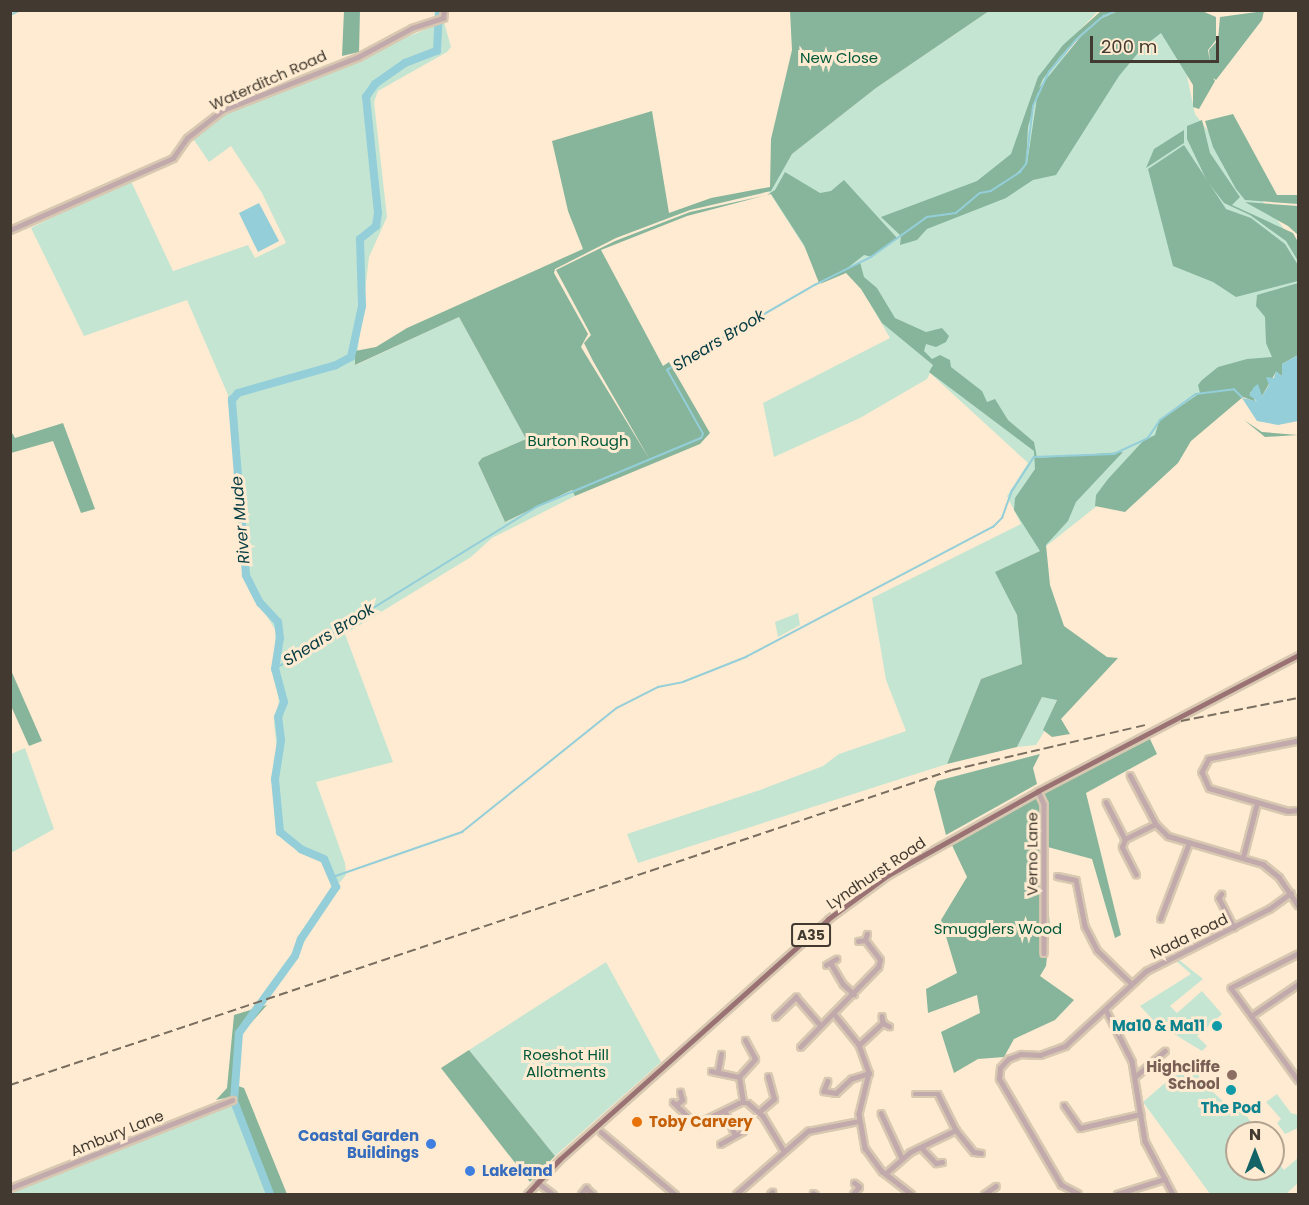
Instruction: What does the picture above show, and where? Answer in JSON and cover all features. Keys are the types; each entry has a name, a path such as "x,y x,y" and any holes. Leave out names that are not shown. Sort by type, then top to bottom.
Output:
{"main road":[{"name":"Lyndhurst Road","path":"527,1194 537,1182 840,910 934,848 1299,655"}],"street":[{"name":"Waterditch Road","path":"10,230 173,158 187,138 223,110 358,57 412,28 443,18 444,10"},
{"path":"1299,741 1209,759 1202,772 1209,788 1257,803 1299,810"},
{"path":"1130,775 1156,824 1167,836 1263,864 1291,893 1299,905"},
{"name":"Verno Lane","path":"1038,791 1044,804 1044,953"},
{"path":"1106,802 1125,839 1122,848 1136,875"},
{"path":"1243,857 1257,803"},
{"path":"1125,839 1156,824"},
{"path":"1160,919 1189,843"},
{"path":"1057,876 1076,880 1085,926 1096,950 1131,983"},
{"name":"Nada Road","path":"1078,1194 1061,1185 999,1079 1000,1068 1008,1059 1021,1054 1040,1055 1065,1046 1106,1010 1131,983 1151,968 1234,927 1291,893"},
{"path":"1219,897 1234,927"},
{"path":"858,941 866,937 880,960"},
{"path":"1299,954 1231,988 1299,1080"},
{"path":"800,1047 835,1015 880,960 887,959"},
{"path":"826,965 834,962 843,984 854,994"},
{"path":"1251,1016 1299,984"},
{"path":"775,1017 796,997 821,1026"},
{"path":"774,1006 780,1011"},
{"path":"1106,1010 1127,1050 1136,1076 1145,1141 1173,1194"},
{"path":"835,1015 859,1045 869,1073 859,1121 868,1154 885,1174 911,1194"},
{"path":"882,1016 883,1023"},
{"path":"859,1045 883,1023"},
{"path":"883,1023 889,1026"},
{"path":"743,1102 740,1077 755,1059 745,1040"},
{"path":"1136,1076 1165,1051"},
{"path":"718,1071 721,1054"},
{"path":"711,1071 740,1077"},
{"path":"828,1081 824,1091 837,1093 851,1079 869,1073"},
{"path":"759,1112 774,1099 774,1092 766,1082"},
{"path":"680,1092 682,1100 675,1103 696,1124"},
{"path":"915,1094 922,1098 938,1094 956,1130 974,1152 981,1153"},
{"name":"Ambury Lane","path":"10,1188 232,1100"},
{"path":"692,1130 696,1124 743,1102"},
{"path":"743,1102 759,1112 784,1151"},
{"path":"1064,1105 1080,1128 1140,1114"},
{"path":"725,1111 735,1134"},
{"path":"881,1113 882,1121 902,1158"},
{"path":"736,1194 784,1151 812,1130 859,1121"},
{"path":"885,1174 902,1158 956,1130"},
{"path":"720,1144 743,1131"},
{"path":"601,1132 675,1194"},
{"path":"921,1147 938,1164"},
{"path":"1117,1194 1165,1179"},
{"path":"537,1182 553,1194"},
{"path":"853,1194 859,1187 854,1183"},
{"path":"984,1194 996,1186"},
{"path":"581,1194 586,1188 593,1194"}],"green space":[{"path":"344,11 360,11 359,52 342,56"},
{"path":"790,11 989,11 876,88 792,154 771,191 690,210 616,238 555,269 554,273 588,334 581,347 650,460 584,343 591,335 556,270 615,241 690,212 767,195 775,190 785,172 820,193 831,191 844,180 897,238 872,257 864,255 845,270 860,262 864,277 877,288 895,318 926,332 942,328 949,336 946,342 936,347 926,344 924,351 932,359 940,355 950,360 951,367 982,391 987,402 995,399 1008,420 1034,442 1037,458 1123,452 1076,502 1068,521 1046,545 1050,585 1064,626 1107,657 1118,658 1061,719 1070,734 1052,737 1043,730 1057,700 1042,697 1017,747 947,764 981,679 1022,664 1017,615 995,572 1040,551 1014,510 1015,498 1035,469 1034,451 929,372 933,365 882,323 861,289 846,273 820,284 827,278 819,283 804,245 771,194 687,216 601,250 663,366 669,362 710,433 700,444 575,496 572,490 505,522 478,463 482,458 526,439 459,317 355,365 355,351 376,347 407,328 583,249 568,211 552,141 652,111 669,213 711,198 770,187 771,139 792,50"},
{"path":"989,11 1098,11 1077,33 1056,74 1153,13 1185,66 1195,114 1298,247 1298,347 1040,551 996,572 1017,615 1022,664 981,679 947,764 638,863 627,834 760,790 823,766 839,754 906,731 886,680 872,598 1021,524 1007,496 1028,463 930,373 927,379 860,418 774,457 763,403 890,338 847,264 826,281 768,190 792,154 876,88"},
{"path":"1101,11 1115,11 1100,18 1079,36 1059,58 1039,88 1082,35 1100,19 1118,11 1202,11 1216,17 1216,40 1208,50 1210,62 1209,50 1218,40 1220,17 1264,11 1262,20 1216,80 1213,78 1215,81 1199,109 1193,107 1193,85 1161,33 1143,47 1119,76 1056,175 1033,180 1006,198 927,229 917,240 900,245 901,236 881,217 977,181 1011,154 1038,77 1063,45","holes":["1038,91 1027,164 1013,177 1026,164 1028,127"]},
{"path":"444,22 451,47 447,52 378,91 374,102 387,217 369,257 356,365 459,317 526,439 482,458 478,463 505,522 573,490 575,496 492,538 471,557 345,634 393,762 316,782 345,863 346,875 336,887 322,862 287,843 276,832 272,777 277,751 274,722 279,701 273,667 276,631 244,579 228,395 187,300 84,336 31,228 130,179 173,271 248,245 255,258 286,243 262,193 231,146 209,162 194,140 207,124 247,102"},
{"path":"1233,114 1277,195 1298,195 1298,204 1245,200 1236,189 1213,147 1205,121"},
{"path":"1202,120 1210,153 1240,197 1232,205 1293,233 1298,242 1298,261 1286,241 1250,215 1224,203 1207,181 1187,139 1187,126"},
{"path":"1184,130 1184,143 1146,168 1154,149"},
{"path":"1184,145 1226,209 1251,218 1285,244 1298,265 1298,281 1236,297 1213,282 1173,266 1148,169"},
{"path":"1245,202 1298,206 1298,235 1288,226"},
{"path":"1298,283 1298,355 1282,364 1282,376 1276,372 1262,396 1259,395 1260,390 1250,392 1256,402 1243,397 1191,441 1178,463 1125,512 1095,506 1096,495 1108,479 1143,441 1155,435 1159,421 1200,393 1198,385 1202,380 1218,367 1247,359 1272,357 1266,343 1265,317 1256,306 1257,295"},
{"path":"1244,420 1262,432 1298,435 1265,437"},
{"path":"63,423 95,509 81,513 53,441 11,453 11,431 15,438"},
{"path":"798,613 800,625 778,637 775,622"},
{"path":"10,668 42,741 29,746 11,706"},
{"path":"1042,697 1057,699 1044,732 1036,745 1017,747"},
{"name":"Smugglers Wood","path":"1150,739 1157,754 1086,793 1121,935 1115,938 1092,859 1044,846 1050,929 1046,966 1040,976 1074,1000 1055,1020 1014,1039 1004,1057 978,1059 954,1073 941,1032 980,1013 977,995 928,1013 926,989 957,973 941,920 967,877 950,841"},
{"path":"25,748 54,829 11,853 11,754"},
{"path":"1040,754 1033,768 1037,784 946,835 934,789 937,781"},
{"path":"1178,959 1203,979 1170,1006 1177,1013 1202,991 1222,1014 1197,1036 1207,1046 1202,1051 1156,1023 1140,1006 1191,974 1175,960"},
{"name":"Roeshot Hill Allotments","path":"606,962 661,1062 555,1156 469,1050"},
{"path":"267,1005 242,1033 238,1086 244,1088 287,1194 266,1194 230,1097 216,1100 227,1088 234,1015"},
{"path":"469,1050 555,1156 530,1182 441,1068"},
{"path":"1195,1057 1205,1069 1198,1075 1230,1108 1240,1107 1250,1121 1225,1121 1225,1181 1285,1181 1285,1169 1298,1158 1298,1183 1286,1194 1210,1194 1143,1102"},
{"path":"1277,1094 1291,1113 1298,1115 1298,1128 1285,1134 1285,1121 1279,1121 1281,1119 1266,1102"},
{"path":"232,1104 266,1194 11,1194 11,1191"}],"water":[{"path":"259,203 279,241 258,252 239,213"},
{"path":"1298,355 1298,421 1278,425 1257,421 1242,398 1257,401 1249,395 1254,387 1258,384 1262,396 1269,385 1266,377 1274,378 1276,371 1282,376 1282,364"}],"waterway":[{"path":"10,15 21,10"},
{"name":"River Mude","path":"270,1194 234,1101 239,1033 295,956 301,939 336,887 324,859 301,849 280,832 275,779 281,740 278,717 284,702 275,669 280,638 278,622 260,603 246,575 232,400 238,393 336,365 351,357 362,306 360,239 376,226 378,213 366,97 375,84 405,63 437,51 439,10"},
{"name":"Shears Brook","path":"275,669 536,507 701,438 703,434 667,370 815,285 871,257 927,217 956,213 980,193 991,191 1020,172 1026,164 1033,106 1049,72 1076,40 1104,16 1118,10"},
{"path":"333,877 462,832 617,708 658,687 683,682 746,657 993,527 1002,518 1012,491 1034,457 1114,454 1148,438 1160,420 1196,394 1234,389 1242,397"}],"railway":[{"path":"1181,721 1298,698"},
{"path":"10,1085 952,770 1145,725"}],"place":[{"name":"Ma10 & Ma11","path":"1217,1026"},
{"name":"Highcliffe School","path":"1232,1075"},
{"name":"The Pod","path":"1231,1090"},
{"name":"Toby Carvery","path":"637,1122"},
{"name":"Coastal Garden Buildings","path":"431,1144"},
{"name":"Lakeland","path":"470,1171"}],"park label":[{"name":"New Close","path":"839,58"},
{"name":"Burton Rough","path":"578,441"}]}
